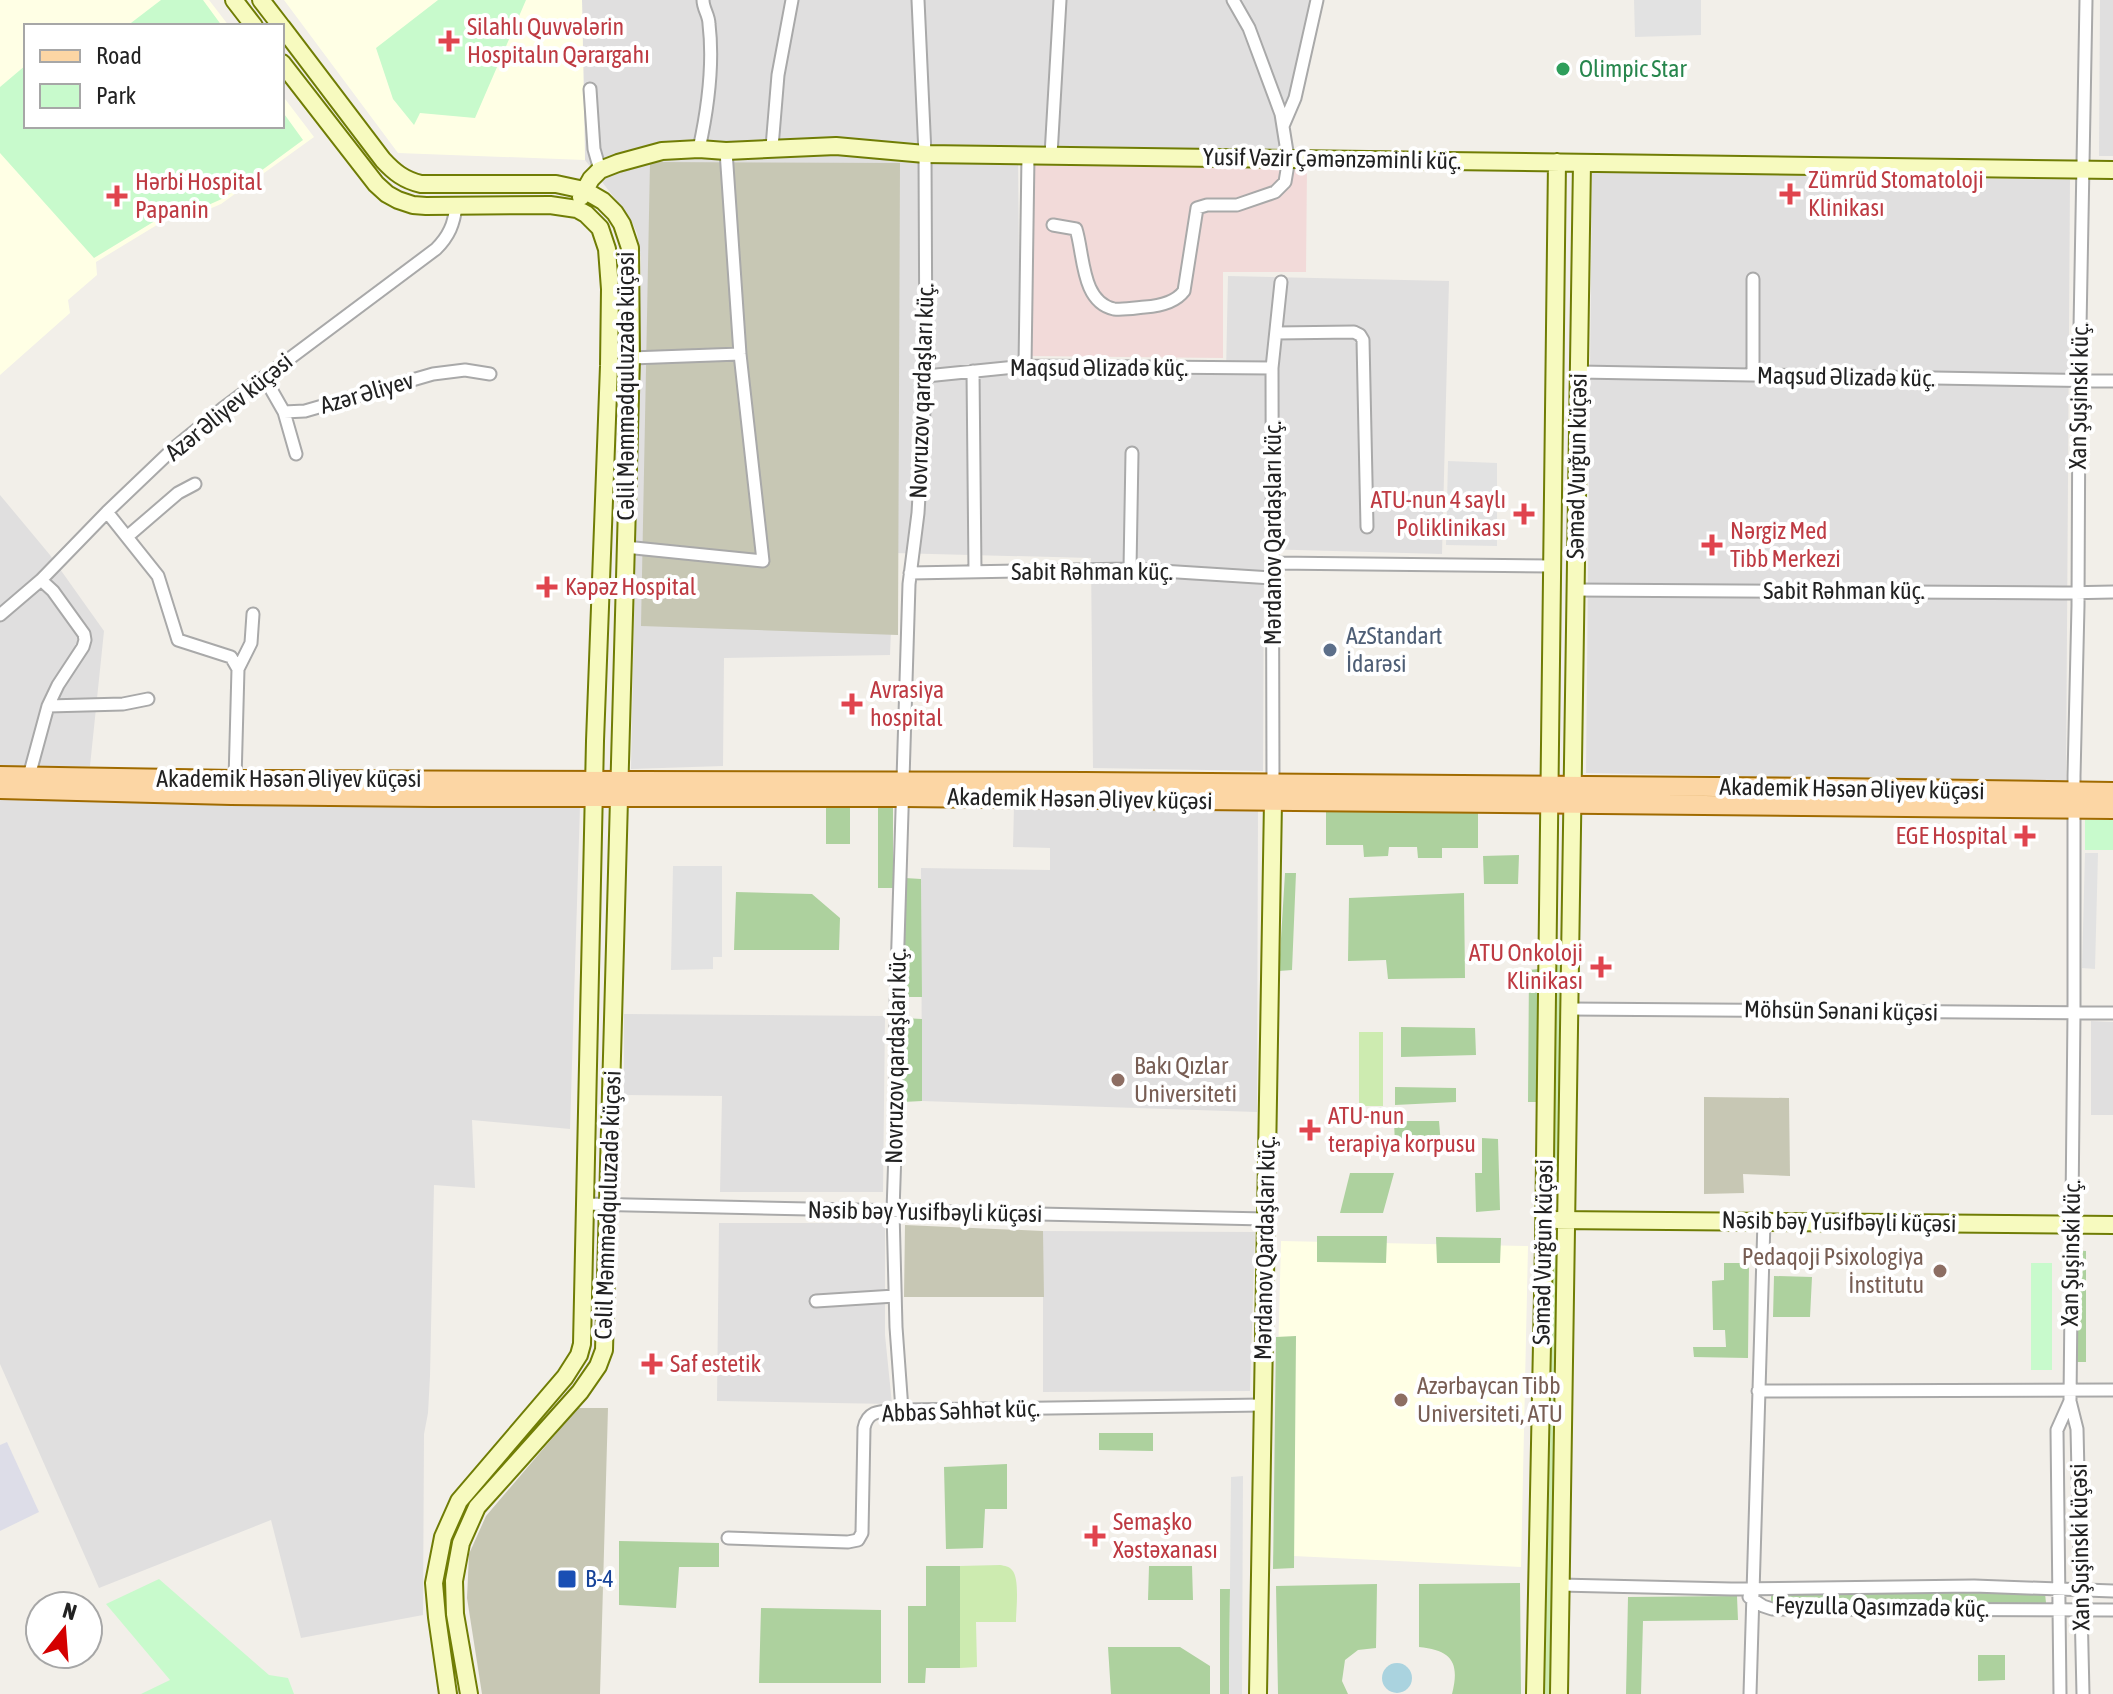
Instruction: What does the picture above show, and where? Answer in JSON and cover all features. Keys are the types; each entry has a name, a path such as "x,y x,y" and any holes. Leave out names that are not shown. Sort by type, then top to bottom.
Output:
{"main road":[{"path":"234,0 252,24"},
{"path":"261,0 280,24"},
{"path":"284,29 350,114 332,128"},
{"path":"284,66 376,184 398,200 413,205 550,205 577,209 584,190 600,170"},
{"name":"Cəlil Məmmədquluzadə küçəsi","path":"350,114 383,160 404,178 421,184 556,184 584,190 603,201 615,213 630,248 631,358 620,762 624,793 604,1350 598,1366 580,1392 477,1507 461,1543 454,1581 455,1614 469,1694"},
{"name":"Yusif Vəzir Çəmənzəminli küç.","path":"600,170 662,151 836,146 925,154 1028,156 2113,170"},
{"name":"Səməd Vurğun küçəsi","path":"1535,1694 1547,940 1543,793 1552,566 1557,162"},
{"name":"Səməd Vurğun küçəsi","path":"1559,1694 1570,941 1579,793 1575,590 1582,163"},
{"name":"Cəlil Məmmədquluzadə küçəsi","path":"448,1694 434,1583 443,1537 459,1501 565,1377 582,1344 588,793 595,761 610,289 607,249 600,228 577,209"},
{"path":"606,436 628,437"},
{"name":"Akademik Həsən Əliyev küçəsi","path":"0,776 235,780 588,793"},
{"name":"Akademik Həsən Əliyev küçəsi","path":"0,789 231,795 902,789 1579,793 1817,787 2074,800 2113,809"},
{"name":"Akademik Həsən Əliyev küçəsi","path":"2074,800 2113,792"},
{"name":"Mərdanov Qardaşları küç.","path":"1258,1694 1273,793"},
{"path":"1547,940 1570,941"},
{"path":"1544,1235 1549,1224 1566,1218"},
{"name":"Nəsib bəy Yusifbəyli küçəsi","path":"1566,1218 2113,1225"},
{"path":"579,1355 598,1366"}],"street":[{"path":"699,149 710,95 709,21 703,0"},
{"path":"772,147 778,75 792,0"},
{"name":"Novruzov qardaşları küç.","path":"902,1410 893,1211 896,1007 910,573 918,513 926,376 925,154 918,0"},
{"path":"1051,155 1060,0"},
{"path":"1053,225 1076,229 1089,284 1103,304 1124,309 1156,307 1175,300 1184,291 1197,208 1237,205 1275,192 1285,182 1288,158 1281,114 1249,28 1233,0"},
{"path":"1283,126 1295,98 1317,0"},
{"name":"Xan Şuşinski küç.","path":"2060,1694 2057,1430 2070,1395 2074,800 2086,0"},
{"path":"590,89 594,149 600,170"},
{"path":"625,547 763,561 740,354 726,151"},
{"path":"1025,366 1028,156"},
{"name":"Azər Əliyev küçəsi","path":"0,615 41,580 174,448 436,249 452,229 456,206"},
{"path":"1753,279 1753,375"},
{"name":"Mərdanov Qardaşları küç.","path":"1273,793 1272,368 1281,282"},
{"path":"1276,333 1354,332 1363,340 1367,527"},
{"path":"631,358 740,354"},
{"name":"Maqsud Əlizadə küç.","path":"926,376 1025,366 1272,368"},
{"name":"Azər Əliyev","path":"284,412 305,411 433,374 465,370 490,374"},
{"path":"973,371 975,572"},
{"name":"Maqsud Əlizadə küç.","path":"1579,372 2113,381"},
{"path":"264,377 284,412 296,454"},
{"path":"1130,569 1132,453"},
{"path":"128,536 178,493 195,484"},
{"path":"107,512 158,576 178,640 231,657 238,669"},
{"path":"1274,563 1552,566"},
{"name":"Sabit Rəhman küç.","path":"910,573 1130,569 1273,578"},
{"path":"29,776 48,706 85,640 84,634 53,591 41,580"},
{"name":"Sabit Rəhman küç.","path":"1575,590 2113,592"},
{"path":"235,780 238,669 251,643 253,614"},
{"path":"48,706 123,704 148,699"},
{"name":"Möhsün Sənani küçəsi","path":"1569,1009 2113,1013"},
{"name":"Nəsib bəy Yusifbəyli küçəsi","path":"585,1204 1265,1219"},
{"path":"1750,1694 1764,1221"},
{"path":"816,1301 895,1296"},
{"path":"1758,1391 2070,1395 2113,1390"},
{"name":"Xan Şuşinski küçəsi","path":"2070,1395 2077,1429 2083,1694"},
{"name":"Abbas Səhhət küç.","path":"728,1538 858,1540 862,1533 864,1428 866,1418 871,1413 1263,1405"},
{"name":"Feyzulla Qasımzadə küç.","path":"1560,1585 1739,1589 1753,1594 1772,1609 2113,1610"},
{"name":"Feyzulla Qasımzadə küç.","path":"1753,1594 1974,1586 2113,1591"}],"shaded area":[{"name":"Hərbi Hospital Papanin","path":"0,0 209,0 227,24 24,24 24,128 284,128 284,98 314,137 221,204 207,210 175,214 96,262 97,275 68,300 70,313 0,375"},
{"name":"Silahlı Quvvələrin Hospitalın Qərargahı","path":"284,0 582,0 585,160 398,153"},
{"path":"582,0 1310,0 1288,109 1276,119 1281,153 1018,151 1020,372 1226,373 1228,276 1449,281 1442,554 1264,549 1263,771 1093,768 1091,558 894,553 890,655 724,658 723,766 631,769 641,258 637,233 630,218 585,160"},
{"path":"1634,0 1701,0 1701,35 1635,37"},
{"path":"2100,0 2113,0 2113,156 2099,156"},
{"path":"650,162 900,163 898,635 641,626"},
{"path":"1031,165 1307,168 1306,272 1223,272 1223,358 1030,356"},
{"path":"1592,170 2070,180 2066,782 1586,773"},
{"path":"1448,461 1497,463 1497,546 1446,545"},
{"path":"0,495 50,555 104,631 90,766 0,766"},
{"path":"0,798 580,806 570,1129 472,1120 475,1188 434,1185 430,1376 424,1434 423,1615 301,1638 271,1520 99,1588 0,1364"},
{"path":"1014,806 1258,809 1257,1112 922,1101 921,868 1050,870 1050,848 1013,847"},
{"path":"2085,853 2098,853 2095,969 2082,968"},
{"path":"673,866 722,866 722,957 713,957 713,969 671,970"},
{"path":"624,1014 885,1016 883,1192 720,1192 722,1096 624,1095"},
{"path":"2091,1021 2113,1022 2113,1115 2091,1115"},
{"path":"1704,1097 1789,1098 1790,1176 1743,1174 1744,1193 1704,1194"},
{"path":"719,1223 885,1223 885,1335 892,1404 717,1401"},
{"path":"905,1225 1043,1231 1044,1297 904,1297"},
{"path":"1043,1231 1255,1232 1250,1391 1043,1392"},
{"name":"Azərbaycan Tibb Universiteti, ATU","path":"1281,1241 1528,1246 1521,1567 1273,1555"},
{"path":"578,1408 608,1408 600,1694 482,1694 467,1598 469,1554 486,1516"},
{"path":"7,1442 39,1512 0,1531 0,1445"},
{"path":"1243,1476 1242,1694 1229,1694 1231,1477"}],"green space":[{"path":"161,0 203,0 221,24 130,24"},
{"path":"438,0 526,0 475,118 420,113 414,125 393,99 376,48"},
{"path":"24,67 24,128 284,128 284,114 303,140 224,198 206,206 168,213 94,258 0,153 0,87"},
{"path":"826,801 893,801 893,888 878,888 878,806 850,806 850,844 826,844"},
{"path":"1326,808 1478,809 1478,848 1442,848 1442,858 1418,858 1417,847 1389,847 1388,856 1364,857 1363,845 1326,845"},
{"path":"2085,820 2113,820 2113,850 2085,850"},
{"path":"1519,855 1518,884 1484,884 1483,856"},
{"path":"1285,873 1296,873 1292,970 1279,971"},
{"path":"905,878 921,879 922,997 903,997"},
{"path":"736,892 812,894 840,918 839,950 734,950"},
{"path":"1464,893 1465,978 1388,979 1386,960 1348,961 1349,898"},
{"path":"1555,949 1560,949 1559,1182 1554,1182"},
{"path":"1539,969 1539,1102 1528,1102 1529,970"},
{"path":"903,1018 922,1019 922,1101 903,1102"},
{"path":"1401,1027 1475,1028 1476,1055 1401,1057"},
{"path":"1359,1032 1383,1032 1383,1106 1359,1106"},
{"path":"1395,1087 1456,1088 1456,1102 1395,1105"},
{"path":"1394,1121 1439,1121 1441,1145 1395,1145"},
{"path":"1482,1138 1498,1139 1500,1210 1476,1212 1475,1173 1482,1173"},
{"path":"1350,1173 1394,1173 1383,1213 1340,1213"},
{"path":"1317,1236 1387,1236 1386,1263 1317,1262"},
{"path":"1436,1237 1501,1238 1500,1263 1437,1263"},
{"path":"2072,1250 2086,1251 2086,1362 2073,1362"},
{"path":"1553,1251 1557,1251 1550,1694 1544,1694"},
{"path":"1724,1263 1749,1263 1748,1358 1694,1357 1693,1347 1726,1347 1725,1330 1713,1330 1712,1281 1724,1280"},
{"path":"2031,1263 2052,1263 2052,1370 2031,1370"},
{"path":"1774,1276 1812,1277 1810,1317 1773,1317"},
{"path":"1296,1336 1294,1568 1273,1569 1276,1337"},
{"path":"1099,1433 1153,1433 1153,1451 1099,1450"},
{"path":"1007,1464 1007,1509 985,1509 983,1548 946,1549 944,1467"},
{"path":"619,1541 719,1543 719,1567 679,1567 676,1608 619,1605"},
{"path":"1000,1565 1010,1568 1014,1574 1017,1587 1016,1622 976,1622 977,1667 960,1668 960,1566"},
{"path":"926,1566 960,1566 960,1668 926,1668 925,1683 908,1683 908,1606 926,1606"},
{"path":"1149,1566 1192,1566 1193,1600 1148,1600"},
{"path":"159,1579 269,1675 288,1678 294,1694 141,1694 170,1680 106,1604"},
{"path":"1520,1583 1521,1694 1452,1694 1455,1674 1451,1660 1439,1651 1419,1647 1419,1584"},
{"path":"1377,1584 1376,1648 1358,1650 1345,1660 1342,1681 1348,1694 1278,1694 1276,1586"},
{"path":"1220,1589 1230,1589 1229,1694 1220,1694"},
{"path":"1771,1593 2045,1593 2046,1603 1771,1603"},
{"path":"1737,1596 1738,1620 1643,1621 1641,1694 1626,1694 1628,1597"},
{"path":"761,1608 881,1610 881,1683 759,1683"},
{"path":"1108,1647 1180,1647 1210,1666 1210,1694 1111,1694"},
{"path":"1978,1655 2005,1655 2005,1680 1978,1681"}],"water":[{"path":"1397,1663 1403,1664 1411,1672 1411,1684 1403,1692 1397,1693 1391,1692 1383,1684 1382,1678 1383,1672 1391,1664"}],"place":[{"name":"Silahlı Quvvələrin Hospitalın Qərargahı","path":"449,41"},
{"name":"Olimpic Star","path":"1563,69"},
{"name":"Zümrüd Stomatoloji Klinikası","path":"1790,194"},
{"name":"Hərbi Hospital Papanin","path":"117,196"},
{"name":"ATU-nun 4 saylı Poliklinikası","path":"1524,514"},
{"name":"Nərgiz Med Tibb Merkezi","path":"1712,545"},
{"name":"Kəpəz Hospital","path":"547,587"},
{"name":"AzStandart İdarəsi","path":"1330,650"},
{"name":"Avrasiya hospital","path":"852,704"},
{"name":"EGE Hospital","path":"2025,836"},
{"name":"ATU Onkoloji Klinikası","path":"1601,967"},
{"name":"Bakı Qızlar Universiteti","path":"1118,1080"},
{"name":"ATU-nun terapiya korpusu","path":"1310,1130"},
{"name":"Pedaqoji Psixologiya İnstitutu","path":"1940,1271"},
{"name":"Saf estetik","path":"652,1364"},
{"name":"Azərbaycan Tibb Universiteti, ATU","path":"1401,1400"},
{"name":"Semaşko Xəstəxanası","path":"1095,1536"},
{"name":"B-4","path":"567,1579"}]}
